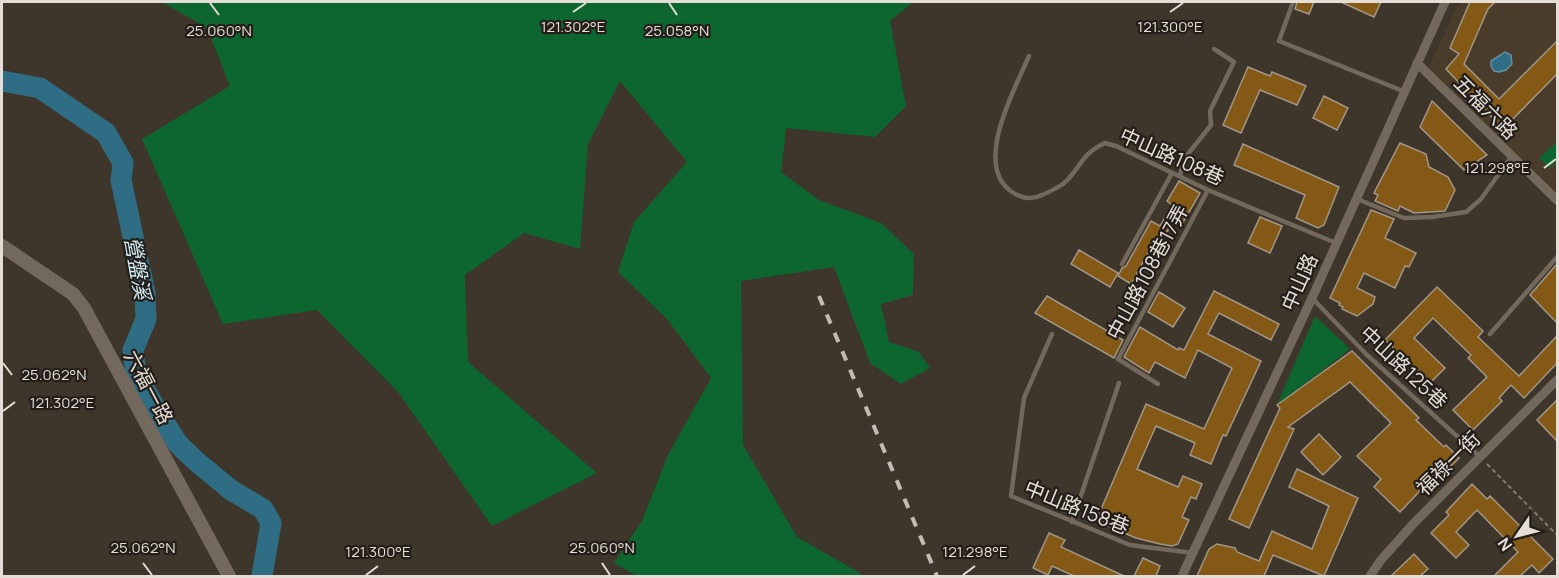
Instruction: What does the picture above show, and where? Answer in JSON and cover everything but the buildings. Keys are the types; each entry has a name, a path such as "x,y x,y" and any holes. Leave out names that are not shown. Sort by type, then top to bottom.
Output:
{"street":[{"name":"中山路","path":"1182,576 1312,298 1403,91 1445,2"},
{"name":"五福六路","path":"1417,63 1557,201"},
{"name":"六福一路","path":"2,246 67,290 84,308 229,576"},
{"name":"福祿一街","path":"1370,576 1413,524 1557,379"}],"lane":[{"path":"1293,2 1279,41 1403,91"},
{"path":"1180,176 1184,159 1211,125 1210,111 1234,62 1214,49"},
{"name":"中山路108巷","path":"1029,56 1000,122 996,168 1005,187 1017,195 1028,198 1040,196 1063,184 1088,152 1105,143 1116,146 1208,190 1336,243"},
{"path":"1357,199 1404,218 1466,212 1480,199 1511,157"},
{"path":"1122,264 1172,173"},
{"name":"中山路108巷17弄","path":"1158,384 1118,359 1208,190"},
{"path":"1490,334 1557,256"},
{"name":"中山路125巷","path":"1312,298 1366,355 1479,456"},
{"name":"中山路158巷","path":"1052,334 1023,398 1011,496 1130,545 1193,553"},
{"path":"1072,522 1119,383"}],"path":[{"path":"1479,456 1557,536"}],"shaded area":[{"path":"1459,2 1557,2 1557,199 1518,162 1429,67"}],"green space":[{"path":"162,2 913,2 890,21 906,106 875,137 786,128 781,172 819,200 881,223 914,254 913,295 881,304 889,342 919,352 930,368 901,384 870,363 834,267 741,281 743,445 797,537 865,576 637,576 614,563 642,521 668,455 711,378 667,319 618,272 634,222 687,162 620,81 588,144 580,249 524,233 465,275 468,362 597,473 492,526 398,392 317,310 223,324 142,139 230,86 207,28"},
{"path":"1557,142 1557,160 1550,168 1539,158"},
{"path":"1315,316 1350,349 1277,405"}],"water":[{"path":"1505,52 1511,55 1512,64 1506,70 1494,71 1491,61"}],"waterway":[{"name":"營盤溪","path":"2,81 40,88 106,133 123,163 121,180 145,293 146,319 133,350 136,374 178,444 231,490 263,509 271,523 262,576"}],"railway":[{"path":"819,296 937,576"}]}
